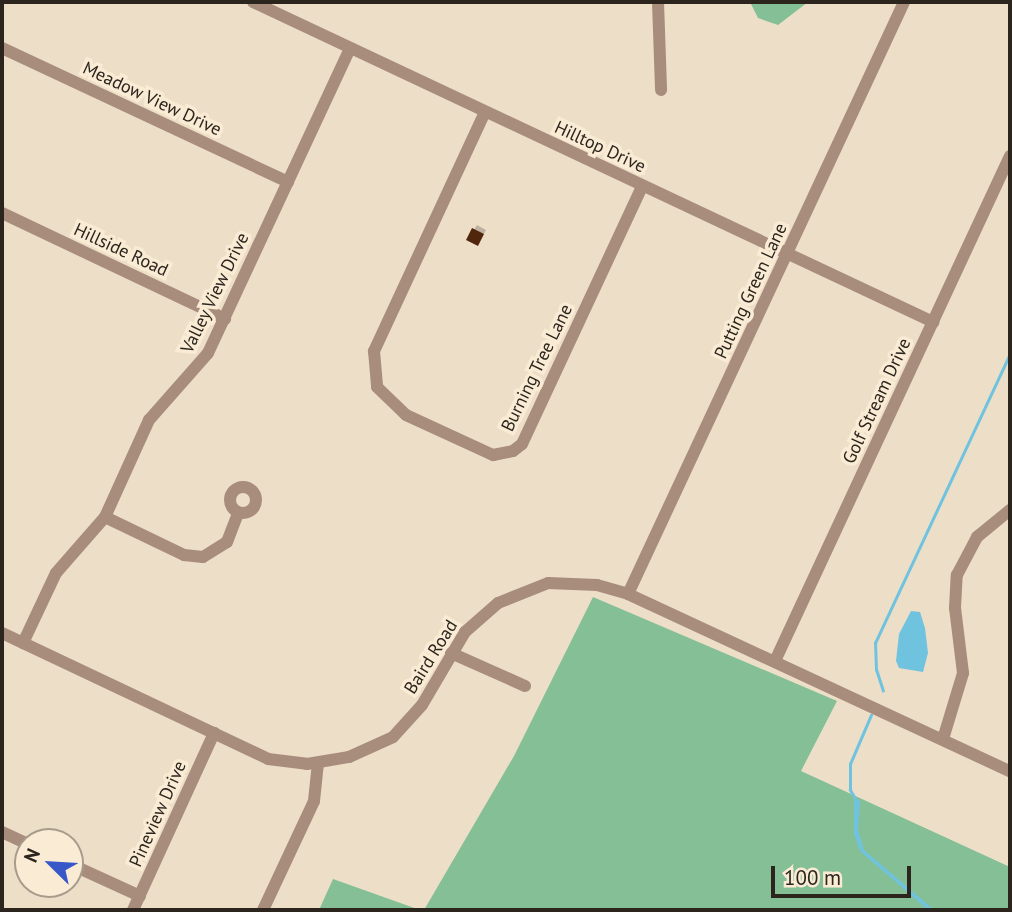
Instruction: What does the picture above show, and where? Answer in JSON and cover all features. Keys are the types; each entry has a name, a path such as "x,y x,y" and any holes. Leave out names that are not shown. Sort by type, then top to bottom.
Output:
{"street":[{"name":"Hilltop Drive","path":"253,2 933,322"},
{"path":"658,2 661,90"},
{"name":"Putting Green Lane","path":"628,594 904,2"},
{"name":"Meadow View Drive","path":"2,48 288,182"},
{"name":"Valley View Drive","path":"23,643 56,573 104,517 149,420 200,365 225,318 350,48"},
{"name":"Burning Tree Lane","path":"485,112 374,351 377,387 405,415 493,456 504,455 522,444 642,187"},
{"name":"Golf Stream Drive","path":"775,661 1010,156"},
{"name":"Hillside Road","path":"2,213 225,318"},
{"path":"943,739 963,673 954,608 957,575 977,537 1010,510"},
{"path":"104,517 184,555 203,557 227,542 238,513"},
{"name":"Baird Road","path":"2,633 268,759 318,763 364,753 393,737 422,705 451,653 480,616 530,589 566,582 628,594 1010,771"},
{"path":"451,653 525,686"},
{"name":"Pineview Drive","path":"133,910 214,733"},
{"path":"263,910 314,801 318,763"},
{"path":"84,870 140,896"}],"green space":[{"path":"750,2 808,2 778,25 758,18"},
{"path":"593,597 837,701 801,771 1010,867 1010,910 424,910 514,756"},
{"path":"333,879 420,910 319,910"}],"water":[{"path":"911,611 920,612 925,628 928,653 923,672 899,668 896,661 899,634"},
{"path":"854,798 860,801 858,830 864,850 934,910 928,910 860,851 854,834"}],"building":[{"path":"472,228 484,234 478,246 466,240"}],"waterway":[{"path":"883,691 876,670 875,643 1010,354"},
{"path":"858,804 850,790 850,764 871,715"}]}
